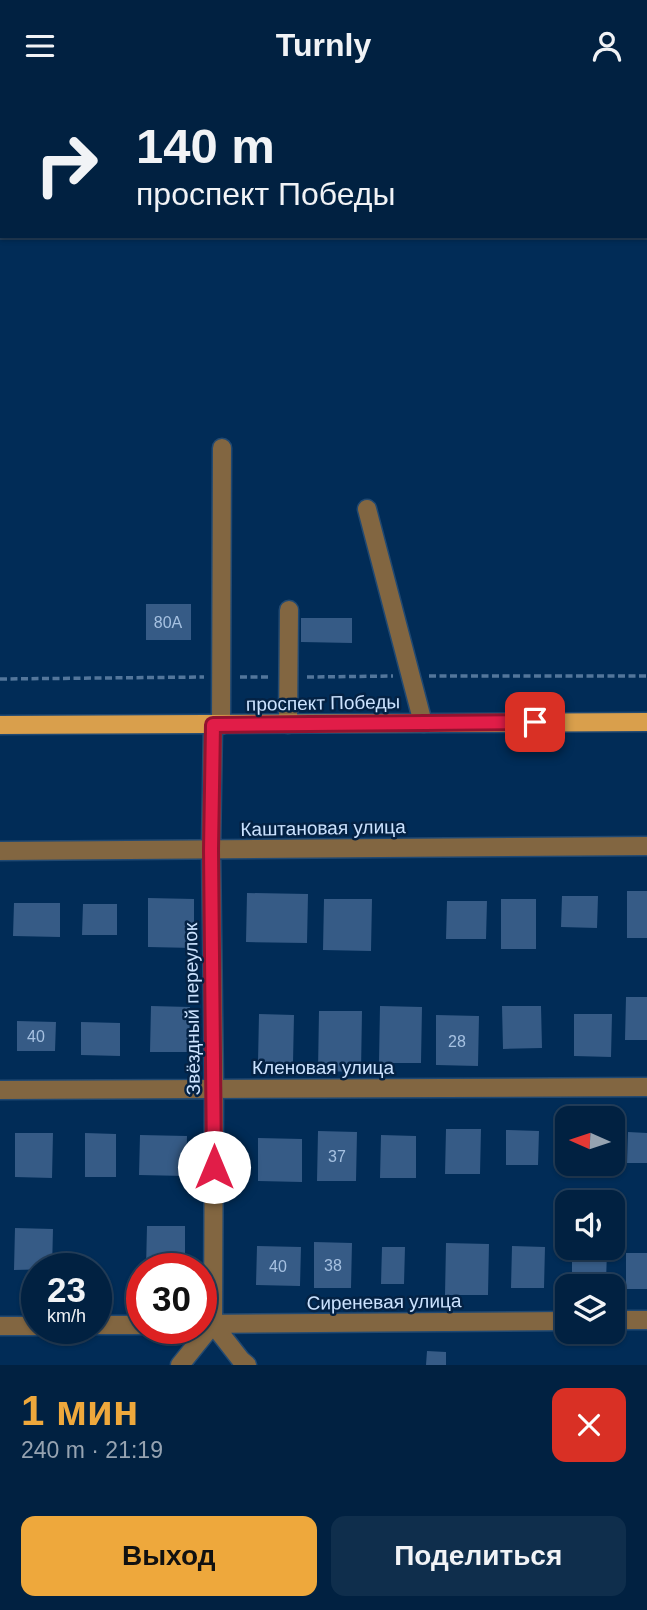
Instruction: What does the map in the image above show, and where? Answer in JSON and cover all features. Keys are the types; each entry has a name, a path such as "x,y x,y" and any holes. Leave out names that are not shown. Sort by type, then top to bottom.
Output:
{"main road":[{"name":"проспект Победы","path":"0,725 647,722"}],"street":[{"name":"Звёздный переулок","path":"209,1253 214,1088 211,850 221,677 222,448"},
{"path":"367,509 423,723"},
{"path":"288,724 289,610"},
{"name":"Каштановая улица","path":"0,851 647,846"},
{"name":"Кленовая улица","path":"0,1090 647,1087"},
{"path":"625,1320 647,1320"},
{"name":"Сиреневая улица","path":"217,1324 555,1321"},
{"path":"0,1326 21,1326"},
{"path":"217,1335 247,1365"},
{"path":"180,1365 194,1344"}],"path":[{"path":"0,679 647,676"}],"building":[{"path":"146,604 191,604 191,640 146,640"},
{"path":"301,618 352,618 352,643 301,642"},
{"path":"627,891 647,891 647,938 627,938"},
{"path":"247,893 308,894 307,943 246,942"},
{"path":"562,896 598,896 597,928 561,927"},
{"path":"148,898 194,899 194,948 148,947"},
{"path":"324,899 372,899 371,951 323,950"},
{"path":"501,899 536,899 536,949 501,949"},
{"path":"447,901 487,901 486,939 446,939"},
{"path":"14,903 60,903 60,937 13,936"},
{"path":"83,904 117,904 117,935 82,935"},
{"path":"626,997 647,997 647,1040 625,1040"},
{"path":"151,1006 190,1007 189,1052 150,1052"},
{"path":"380,1006 422,1007 421,1063 379,1063"},
{"path":"502,1006 541,1006 542,1048 503,1049"},
{"path":"319,1011 362,1011 361,1072 318,1071"},
{"path":"259,1014 294,1015 293,1063 258,1063"},
{"path":"574,1014 612,1014 611,1057 574,1056"},
{"path":"436,1015 479,1016 478,1066 436,1065"},
{"path":"17,1021 56,1022 55,1051 17,1051"},
{"path":"81,1022 120,1023 120,1056 81,1055"},
{"path":"446,1129 481,1129 480,1174 445,1174"},
{"path":"506,1130 539,1131 538,1165 506,1165"},
{"path":"318,1131 357,1132 356,1181 317,1181"},
{"path":"628,1132 647,1133 647,1163 627,1163"},
{"path":"15,1133 53,1133 52,1178 15,1177"},
{"path":"85,1133 116,1134 116,1177 85,1177"},
{"path":"140,1135 187,1136 186,1176 139,1175"},
{"path":"381,1135 416,1136 416,1178 380,1178"},
{"path":"258,1138 302,1139 302,1182 258,1181"},
{"path":"147,1226 185,1226 185,1253 146,1253"},
{"path":"15,1228 53,1229 52,1253 21,1253 21,1270 14,1270"},
{"path":"314,1242 352,1243 351,1288 314,1288"},
{"path":"446,1243 489,1244 488,1295 445,1295"},
{"path":"257,1246 301,1247 300,1286 256,1285"},
{"path":"512,1246 545,1247 544,1288 511,1288"},
{"path":"382,1247 405,1247 404,1284 381,1284"},
{"path":"626,1253 647,1253 647,1289 626,1289"},
{"path":"572,1260 607,1260 606,1274 572,1274"},
{"path":"427,1351 446,1352 446,1365 426,1365"}],"route":[{"path":"214,1167 211,850 213,725 535,722"}]}
